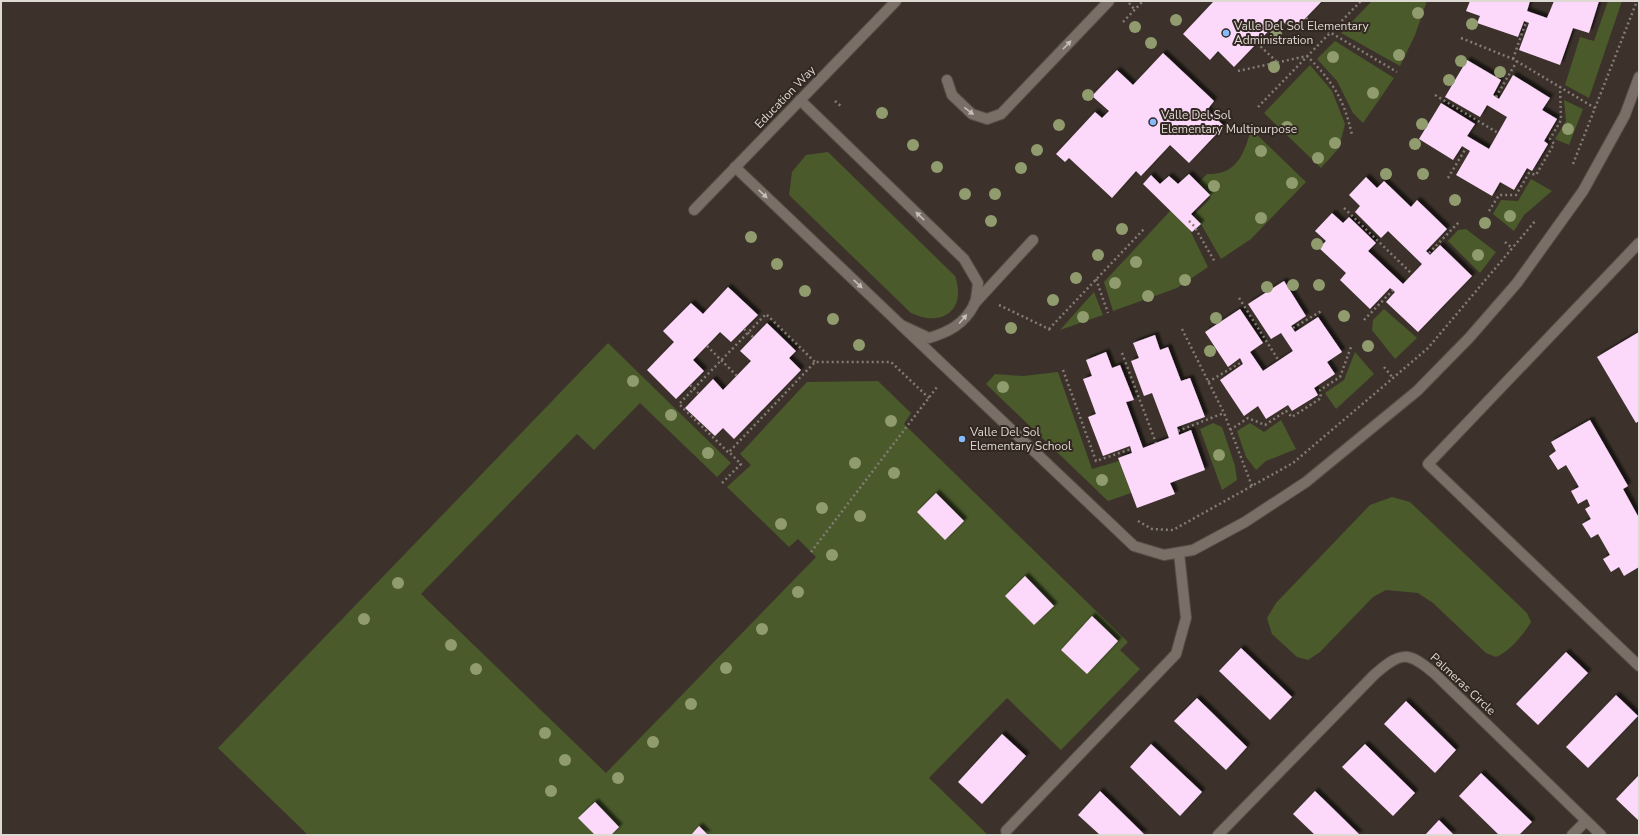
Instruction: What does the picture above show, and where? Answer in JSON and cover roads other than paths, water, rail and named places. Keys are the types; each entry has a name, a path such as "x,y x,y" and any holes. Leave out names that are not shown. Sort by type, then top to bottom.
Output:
{"street":[{"name":"Education Way","path":"694,210 896,1"},
{"path":"947,80 952,96 972,114 987,119 1000,114 1109,1"},
{"path":"735,167 1134,546 1164,555 1193,550 1245,522 1306,482 1417,391 1469,338 1517,283 1584,191 1624,115 1639,77"},
{"path":"800,100 964,259 978,283 974,304"},
{"path":"901,325 929,338 947,332 960,323 974,304 1033,240"},
{"path":"1639,243 1428,464 1639,666"},
{"path":"1006,831 1176,654 1186,618 1179,553"},
{"name":"Palmeras Circle","path":"1218,835 1374,675 1390,661 1404,656 1419,661 1434,674 1601,835"},
{"path":"1572,835 1586,821"}],"place":[{"name":"Valle Del Sol Elementary Administration","path":"1226,33"},
{"name":"Valle Del Sol Elementary Multipurpose","path":"1153,122"},
{"name":"Valle Del Sol Elementary School","path":"962,439"}]}
